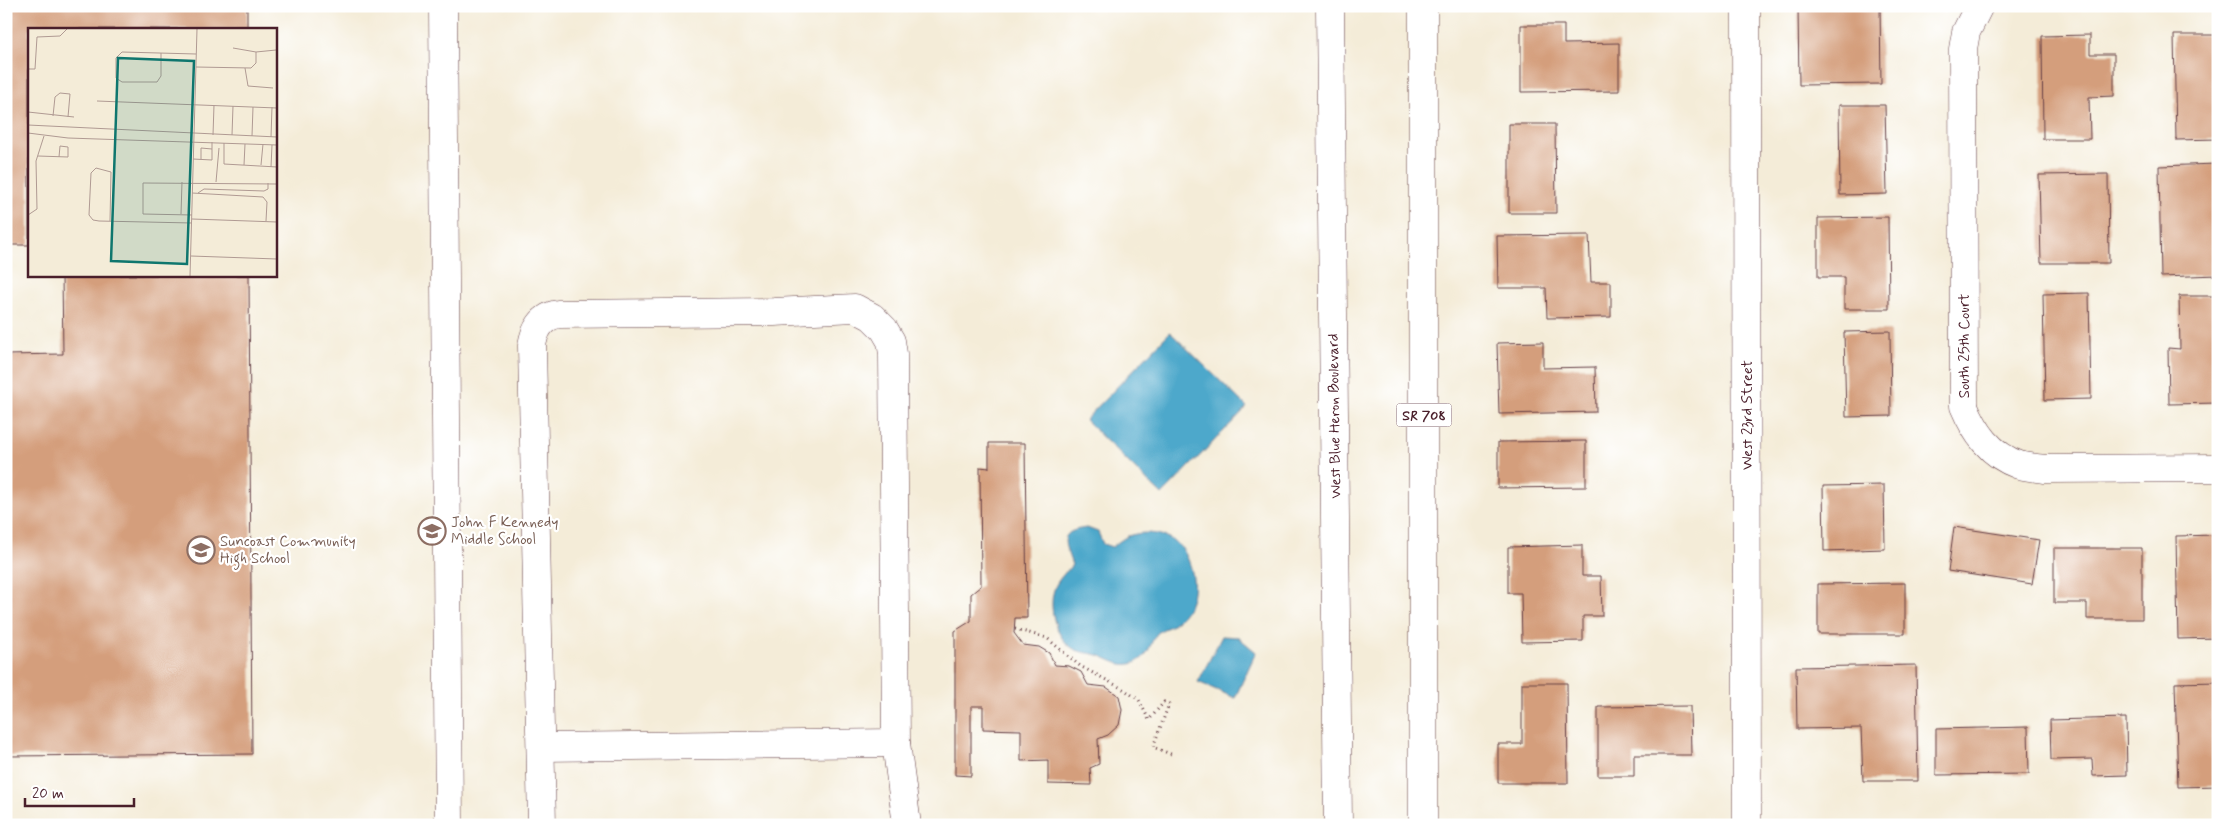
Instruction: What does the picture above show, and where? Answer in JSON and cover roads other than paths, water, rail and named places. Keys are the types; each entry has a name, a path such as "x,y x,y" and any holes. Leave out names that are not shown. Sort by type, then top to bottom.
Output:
{"main road":[{"path":"443,6 449,825"},
{"name":"West Blue Heron Boulevard","path":"1330,6 1338,825"},
{"name":"SR 708","path":"1422,825 1423,6"},
{"name":"West 23rd Street","path":"1746,6 1748,825"},
{"name":"South 25th Court","path":"1979,6 1966,32 1963,49 1964,406 1975,430 1992,450 2018,465 2046,469 2218,468"},
{"path":"542,825 532,346 534,332 551,315 559,314 774,312 855,308 872,317 884,329 891,341 896,743 907,825"},
{"path":"541,748 896,743"}],"water":[{"path":"1170,332 1247,407 1162,495 1085,420"},
{"path":"1087,528 1098,532 1103,544 1112,547 1126,537 1136,534 1162,535 1177,543 1187,557 1193,576 1193,594 1186,610 1181,617 1156,635 1144,656 1134,663 1120,664 1098,655 1076,650 1063,640 1055,624 1052,598 1055,586 1072,565 1065,540 1071,532"},
{"path":"1222,636 1238,637 1256,652 1235,698 1198,682"}],"place":[{"name":"John F Kennedy Middle School","path":"432,531"},
{"name":"Suncoast Community High School","path":"201,550"}]}
